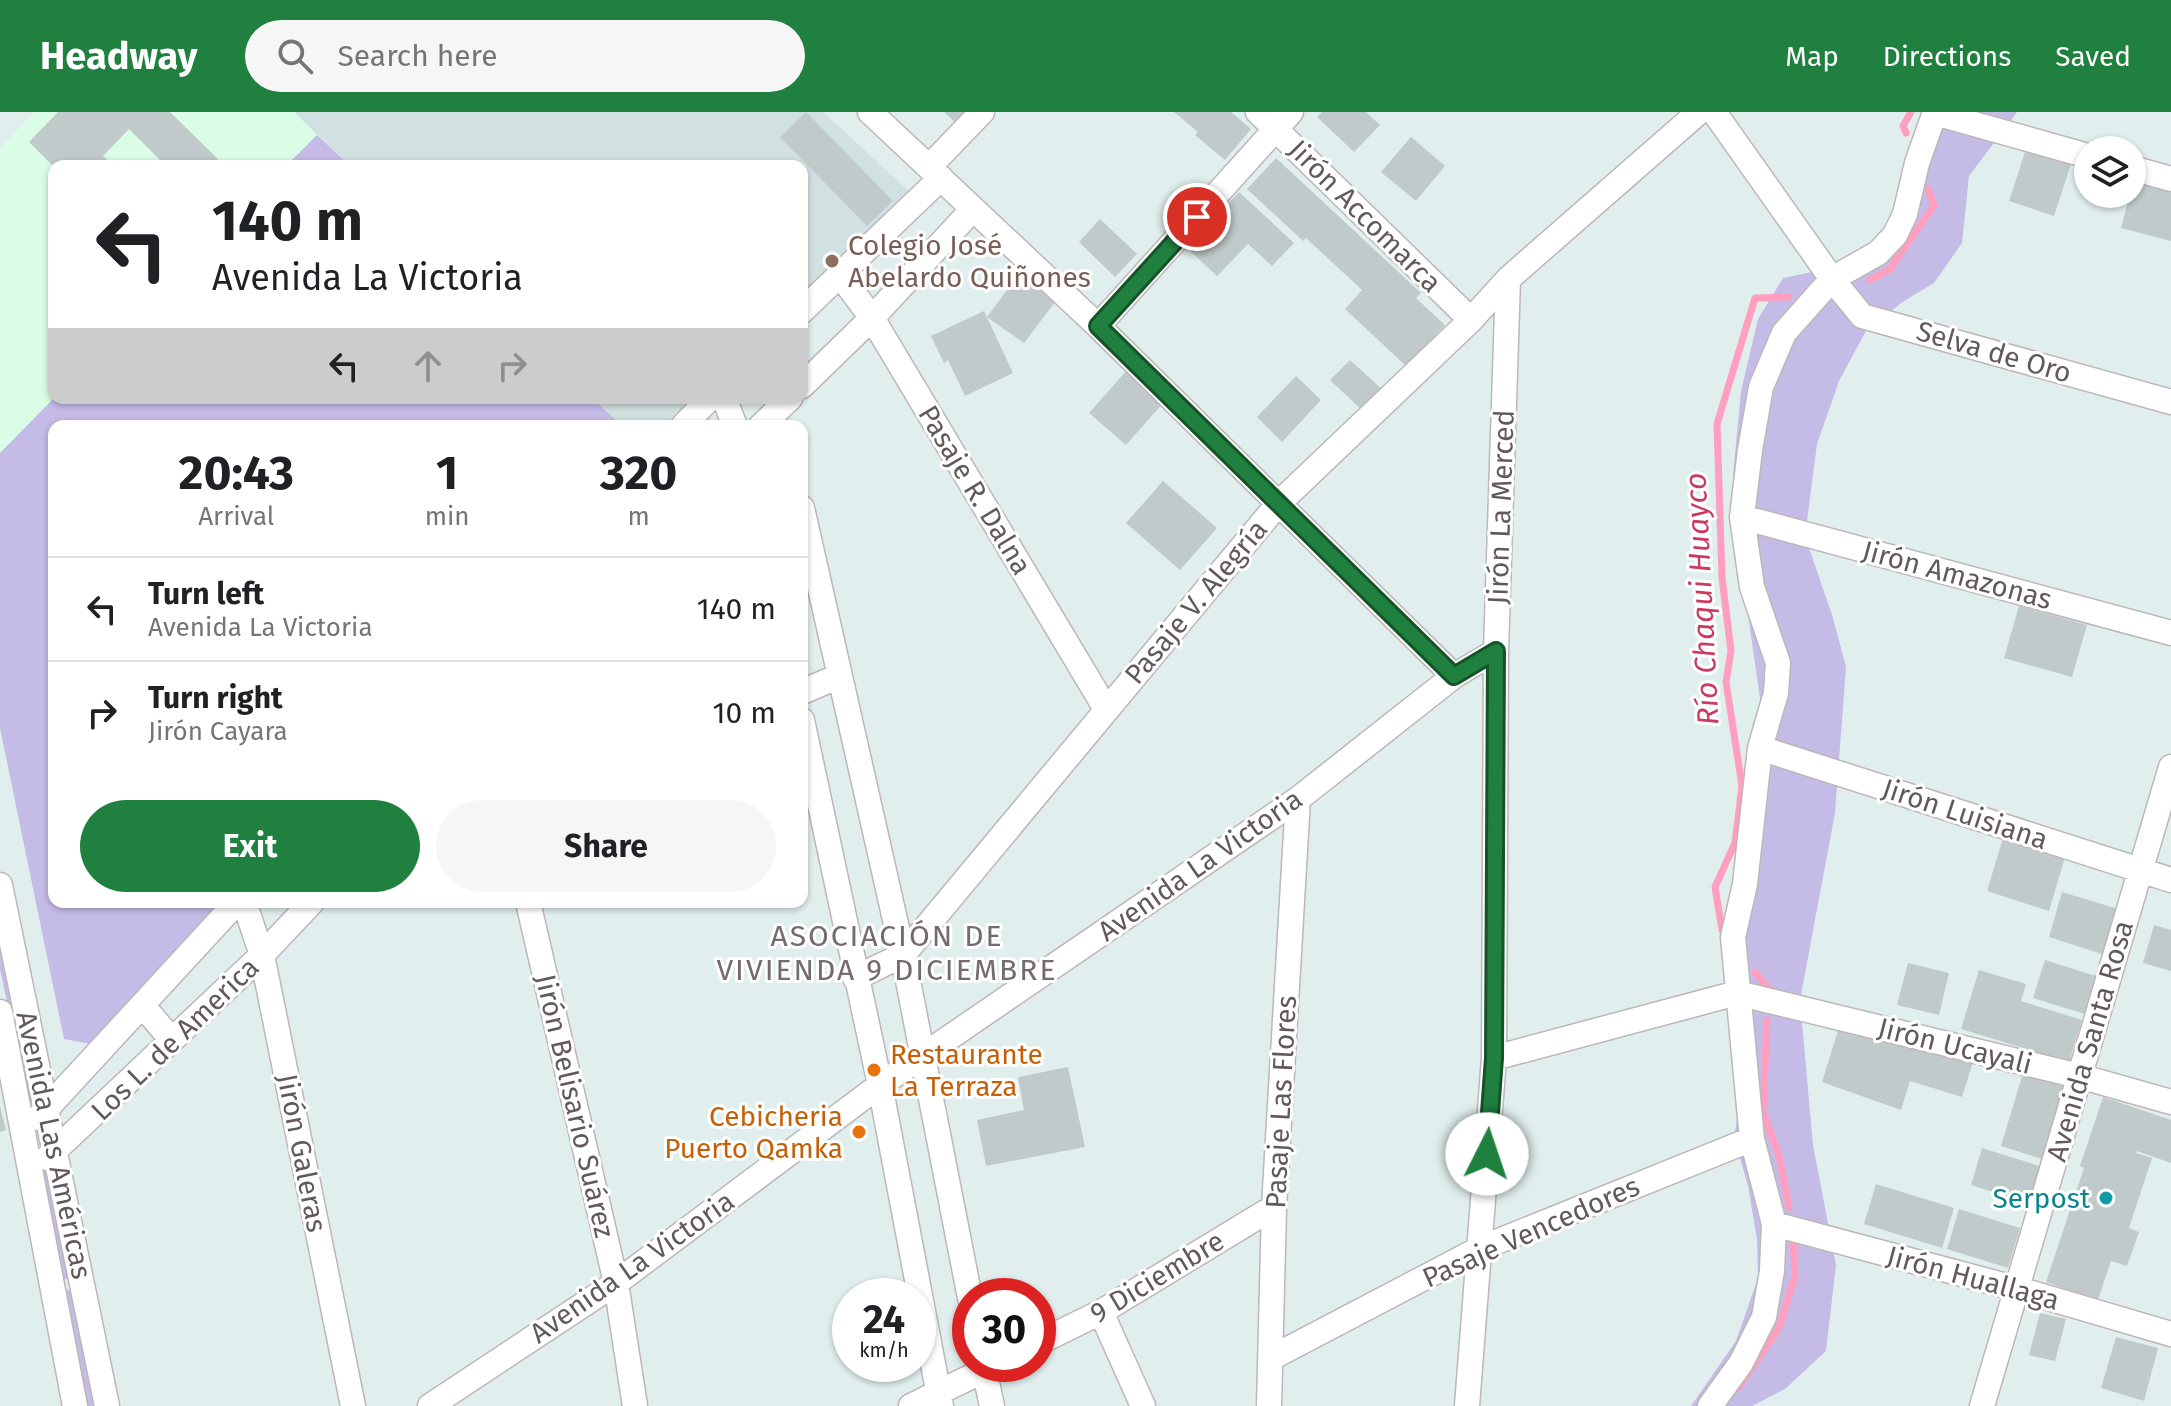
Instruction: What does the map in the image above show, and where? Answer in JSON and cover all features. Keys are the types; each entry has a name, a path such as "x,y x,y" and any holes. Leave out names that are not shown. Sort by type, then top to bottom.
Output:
{"street":[{"path":"870,112 1098,326 1454,676"},
{"path":"808,305 935,173 982,112"},
{"name":"Jirón Accomarca","path":"1258,112 1284,120 1471,320"},
{"name":"Pasaje V. Alegría","path":"855,978 903,955 1278,504 1471,320 1508,279 1699,112"},
{"name":"Selva de Oro","path":"1714,112 1832,279 1862,316 2171,402"},
{"path":"1710,1406 1741,1363 1764,1317 1772,1271 1774,1224 1752,1139 1733,937 1745,884 1760,748 1776,693 1778,663 1752,587 1742,517 1761,387 1784,333 1832,279 1878,253 1895,235 1905,214 1917,163 1935,112 2074,152"},
{"path":"1098,326 1284,120"},
{"path":"2146,172 2171,179"},
{"path":"808,380 872,318 972,210"},
{"name":"Pasaje R. Dalna","path":"840,275 872,318 1106,709"},
{"name":"Jirón La Merced","path":"1467,1406 1494,1058 1496,651 1508,279"},
{"path":"689,420 704,404"},
{"name":"Jirón Amazonas","path":"1742,517 2171,633"},
{"path":"808,535 903,955 966,1278"},
{"name":"Avenida La Victoria","path":"430,1406 616,1283 880,1085 1298,799 1454,676 1496,651"},
{"path":"808,689 839,676"},
{"name":"Jirón Luisiana","path":"1760,748 2171,880"},
{"path":"808,749 880,1085 939,1399"},
{"name":"Avenida Santa Rosa","path":"1982,1406 2171,767"},
{"name":"Pasaje Las Flores","path":"1269,1406 1274,1207 1298,799"},
{"name":"Avenida Las Américas","path":"0,885 107,1406"},
{"name":"Los L. de America","path":"24,1131 231,908"},
{"name":"Jirón Galeras","path":"246,908 262,955 353,1406"},
{"name":"Los L. de America","path":"31,1168 56,1152 262,955 306,908"},
{"name":"Jirón Belisario Suárez","path":"529,908 616,1283 635,1406"},
{"path":"1494,1058 1737,993"},
{"name":"Jirón Ucayali","path":"1737,993 2079,1076 2171,1102"},
{"path":"142,1005 172,1040"},
{"name":"Avenida Las Américas","path":"0,1012 75,1406"},
{"name":"Pasaje Vencedores","path":"1271,1358 1479,1249 1752,1139"},
{"name":"9 Diciembre","path":"1056,1334 1101,1312 1274,1207"},
{"name":"Jirón Huallaga","path":"1774,1224 2018,1289 2171,1334"},
{"path":"1101,1312 1143,1406"},
{"path":"911,1406 939,1399 964,1382"},
{"path":"990,1382 992,1406"}],"shaded area":[{"path":"35,112 294,112 317,135 292,160 48,160 48,404 0,453 0,148"},
{"name":"Colegio José Abelardo Quiñones","path":"294,112 823,112 924,205 808,311 808,160 344,160"},
{"path":"1926,112 2017,112 1969,176 1962,243 1934,283 1867,329 1839,381 1817,444 1805,536 1846,667 1835,813 1800,1000 1813,1145 1836,1265 1826,1351 1785,1389 1752,1406 1691,1406 1736,1341 1758,1278 1757,1239 1748,1186 1734,1138 1740,1100 1745,904 1771,774 1737,539 1733,475 1741,391 1758,319 1783,278 1880,258"},
{"path":"317,135 344,160 292,160"},
{"path":"48,404 598,404 616,420 48,420 48,908 220,908 91,1044 64,1039 0,728 0,453"},
{"path":"598,404 708,404 691,420 616,420"},
{"path":"0,932 28,1070 21,1071 0,969"},
{"path":"51,1170 70,1279 62,1279 41,1171"},
{"path":"67,1290 72,1291 95,1406 86,1406"}],"building":[{"path":"58,112 170,112 219,160 160,160 129,129 103,156 107,160 48,161 29,142"},
{"path":"806,112 893,201 867,226 808,166 808,160 802,160 780,137"},
{"path":"944,112 973,112 959,126"},
{"path":"1174,112 1231,112 1251,129 1225,160"},
{"path":"1322,112 1366,112 1380,125 1354,152 1317,117"},
{"path":"1411,137 1445,166 1416,201 1381,172"},
{"path":"2026,149 2071,164 2054,216 2009,201"},
{"path":"1276,158 1421,293 1416,298 1445,325 1406,366 1345,309 1362,290 1247,189"},
{"path":"2146,181 2171,188 2171,241 2121,228 2126,208 2146,208"},
{"path":"1239,192 1294,243 1272,266 1248,244 1217,276 1187,248"},
{"path":"1100,219 1137,254 1115,277 1079,242"},
{"path":"1021,271 1058,298 1024,343 987,317"},
{"path":"984,311 1013,373 965,396 948,360 944,363 931,336"},
{"path":"1350,360 1384,391 1364,412 1330,380"},
{"path":"1128,369 1165,401 1126,445 1089,413"},
{"path":"1296,376 1321,400 1282,442 1257,417"},
{"path":"1163,481 1217,528 1180,570 1126,523"},
{"path":"2019,606 2087,625 2072,677 2004,658"},
{"path":"2004,835 2066,854 2049,911 1987,891"},
{"path":"2062,892 2125,911 2111,957 2049,937"},
{"path":"2154,925 2171,930 2171,971 2143,963"},
{"path":"2045,960 2099,977 2088,1015 2033,998"},
{"path":"1908,963 1949,973 1939,1015 1897,1005"},
{"path":"1979,970 2026,984 2021,1001 2082,1020 2069,1062 1961,1029"},
{"path":"1841,1021 1973,1062 1962,1097 1910,1081 1901,1110 1822,1082"},
{"path":"1068,1067 1085,1147 986,1166 977,1120 1024,1110 1018,1077"},
{"path":"2023,1073 2068,1087 2045,1160 2001,1146"},
{"path":"2103,1097 2171,1120 2171,1163 2137,1151 2152,1158 2129,1228 2139,1232 2127,1266 2111,1261 2098,1300 2046,1282 2084,1168 2080,1166"},
{"path":"0,1106 6,1130 0,1132"},
{"path":"1982,1148 2049,1169 2037,1206 1971,1185"},
{"path":"1876,1184 1954,1208 1942,1248 1864,1224"},
{"path":"1959,1209 2020,1228 2008,1268 1947,1249"},
{"path":"2040,1313 2066,1319 2055,1361 2029,1355"},
{"path":"2116,1337 2158,1348 2144,1401 2101,1388"}],"waterway":[{"name":"Río Chaqui Huayco","path":"1906,133 1903,126 1911,112"},
{"name":"Río Chaqui Huayco","path":"1870,280 1890,269 1934,205 1928,189"},
{"name":"Río Chaqui Huayco","path":"1722,930 1715,887 1735,843 1742,786 1726,682 1731,651 1722,578 1717,424 1755,298 1789,297"},
{"name":"Río Chaqui Huayco","path":"1755,972 1767,987"},
{"name":"Río Chaqui Huayco","path":"1767,1020 1763,1111 1779,1156 1789,1207"},
{"name":"Río Chaqui Huayco","path":"1738,1388 1779,1328 1795,1276 1793,1237"}],"place":[{"name":"Colegio José Abelardo Quiñones","path":"832,261"},
{"name":"Restaurante La Terraza","path":"874,1070"},
{"name":"Cebicheria Puerto Qamka","path":"859,1132"},
{"name":"Serpost","path":"2106,1198"}],"district":[{"name":"ASOCIACIÓN DE VIVIENDA 9 DICIEMBRE","path":"887,953"}],"route":[{"path":"1197,217 1098,326 1454,676 1496,651 1494,1058 1487,1154"}]}
